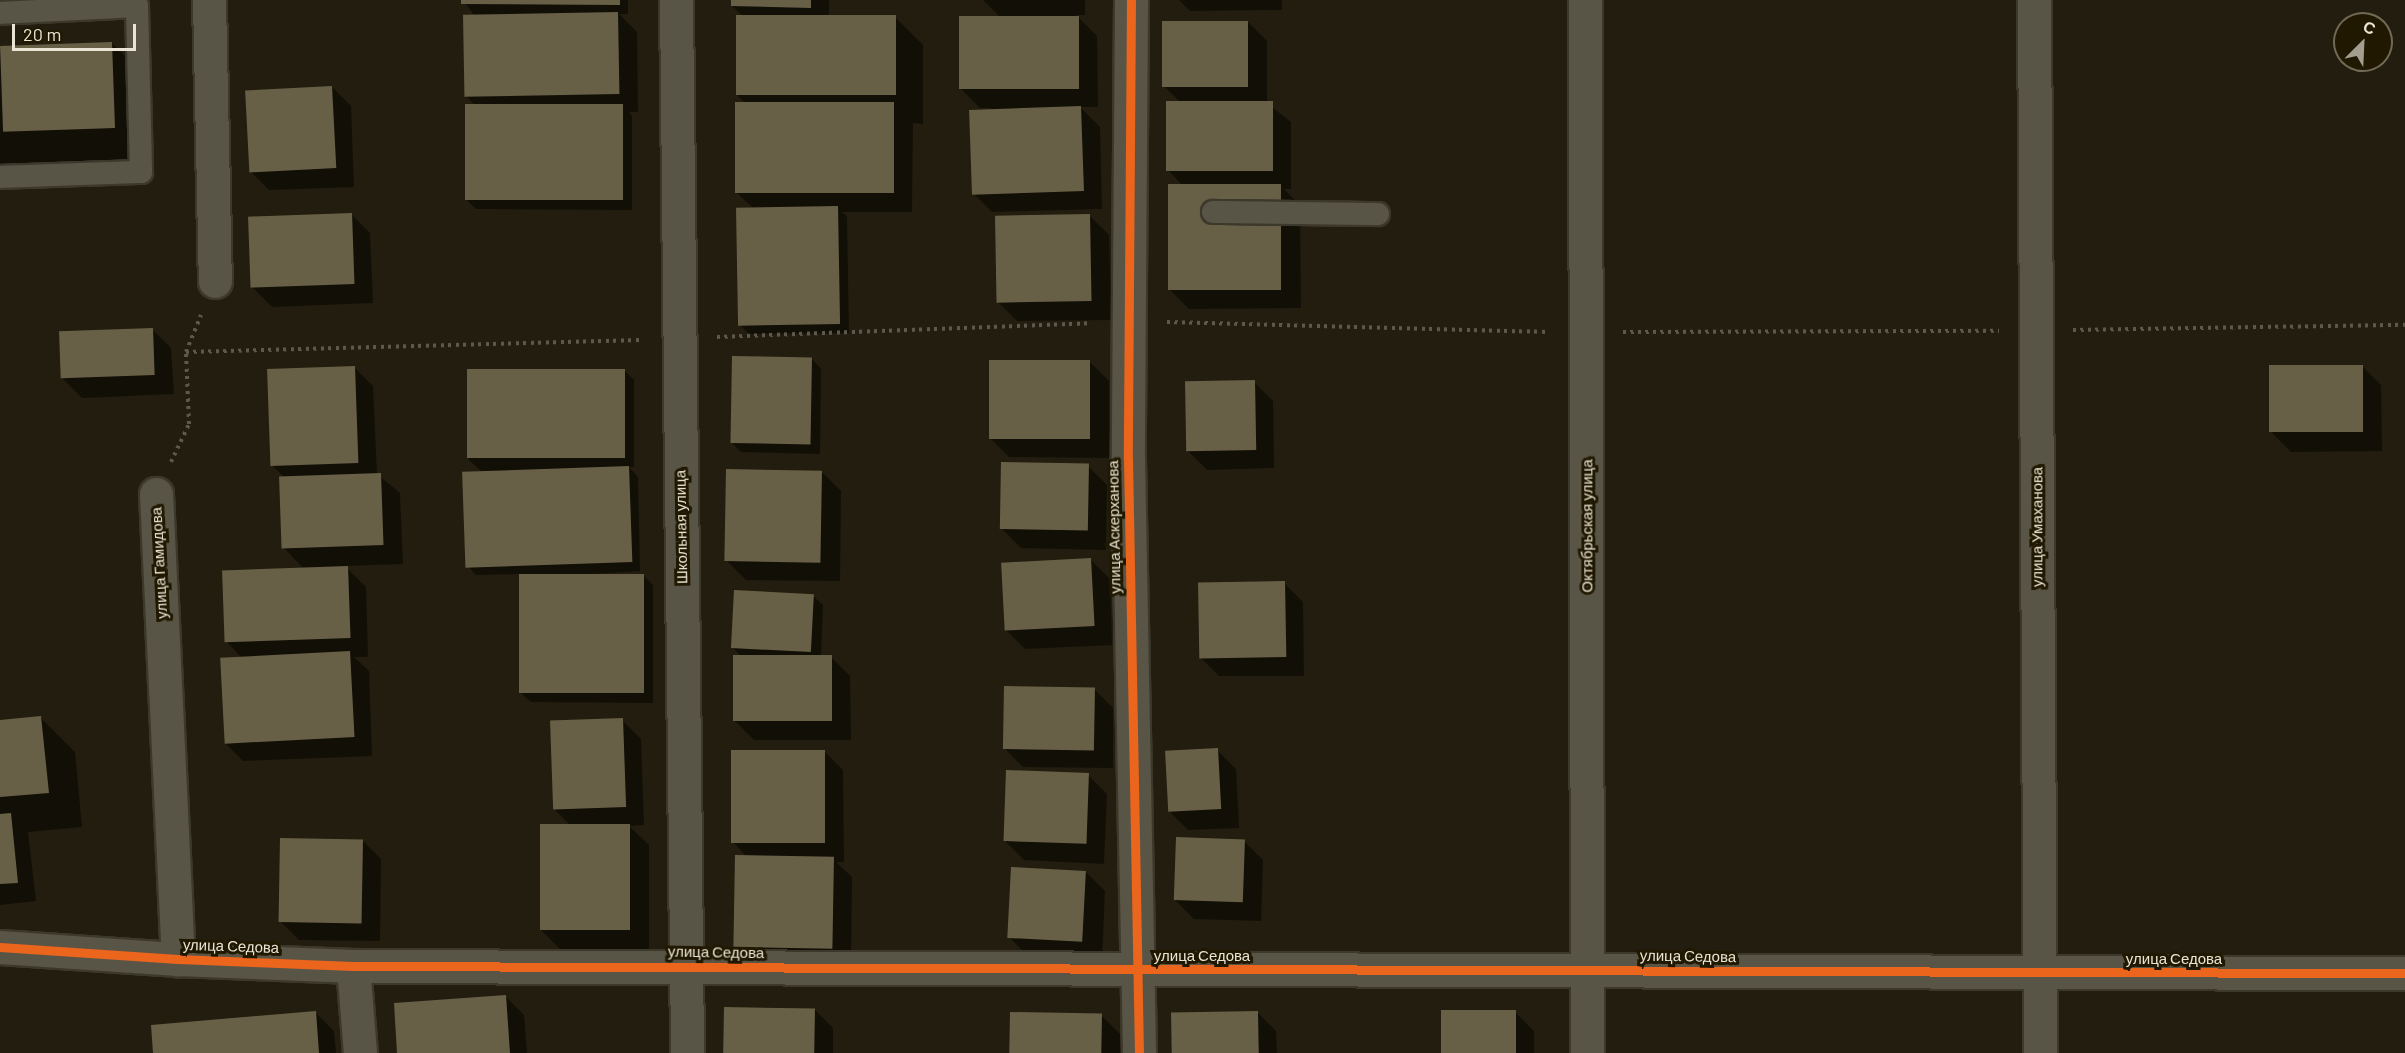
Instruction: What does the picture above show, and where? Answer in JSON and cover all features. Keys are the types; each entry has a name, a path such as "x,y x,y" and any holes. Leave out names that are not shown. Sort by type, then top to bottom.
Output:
{"street":[{"path":"209,0 215,280"},
{"name":"Школьная улица","path":"676,0 687,1053"},
{"name":"улица Аскерханова","path":"1131,0 1128,459 1139,1053"},
{"name":"Октябрьская улица","path":"1585,0 1587,1053"},
{"name":"улица Умаханова","path":"2034,0 2040,1053"},
{"name":"улица Гамидова","path":"156,494 178,960"},
{"name":"улица Седова","path":"0,947 178,960 353,966 686,966 1139,971 2405,973"},
{"path":"353,966 360,1053"}],"lane":[{"path":"0,13 137,6 141,172 0,177"},
{"path":"1213,212 1378,214"}],"path":[{"path":"186,352 679,339 1129,321 1587,332 2036,330 2405,325"}],"building":[{"path":"461,0 620,0 620,5 461,4"},
{"path":"731,0 811,0 811,8 731,6"},
{"path":"618,12 619,94 464,97 463,15"},
{"path":"736,15 896,15 896,95 736,95"},
{"path":"959,16 1079,16 1079,89 959,89"},
{"path":"1162,21 1248,21 1248,87 1162,87"},
{"path":"112,42 115,128 3,132 0,46"},
{"path":"332,86 336,168 249,172 245,91"},
{"path":"1166,101 1273,101 1273,171 1166,171"},
{"path":"735,102 894,102 894,193 735,193"},
{"path":"465,104 623,104 623,200 465,200"},
{"path":"1081,106 1084,191 972,195 969,110"},
{"path":"1168,184 1281,184 1281,290 1168,290"},
{"path":"838,206 840,324 738,326 736,208"},
{"path":"352,213 354,284 251,288 248,217"},
{"path":"1090,214 1092,301 997,303 995,216"},
{"path":"153,328 155,375 61,378 59,331"},
{"path":"732,356 812,357 810,444 730,443"},
{"path":"989,360 1090,360 1090,439 989,439"},
{"path":"2269,365 2363,365 2363,432 2269,432"},
{"path":"355,366 358,463 270,466 267,369"},
{"path":"467,369 625,369 625,458 467,458"},
{"path":"1255,380 1256,450 1186,451 1185,381"},
{"path":"1001,462 1089,464 1088,531 1000,529"},
{"path":"629,466 632,562 465,568 462,472"},
{"path":"726,469 822,471 820,563 724,561"},
{"path":"381,473 384,545 282,549 279,477"},
{"path":"1091,558 1095,626 1005,631 1001,563"},
{"path":"348,566 351,638 225,642 222,570"},
{"path":"519,574 644,574 644,693 519,693"},
{"path":"1285,581 1286,657 1199,659 1198,583"},
{"path":"734,590 814,594 811,652 731,648"},
{"path":"350,651 355,737 225,744 220,658"},
{"path":"733,655 832,655 832,721 733,721"},
{"path":"1004,686 1095,688 1094,751 1003,749"},
{"path":"41,716 49,793 0,797 0,720"},
{"path":"623,718 626,807 553,809 550,721"},
{"path":"1218,748 1221,809 1168,812 1165,751"},
{"path":"731,750 825,750 825,843 731,843"},
{"path":"1006,770 1089,773 1086,844 1004,841"},
{"path":"11,813 18,883 0,884 0,814"},
{"path":"540,824 630,824 630,930 540,930"},
{"path":"1176,837 1245,839 1243,902 1174,900"},
{"path":"280,838 363,839 362,923 279,922"},
{"path":"735,855 834,857 832,949 733,947"},
{"path":"1011,867 1086,871 1082,942 1007,938"},
{"path":"506,995 510,1053 397,1053 394,1003"},
{"path":"724,1007 815,1009 814,1053 723,1053"},
{"path":"1441,1010 1516,1010 1516,1053 1441,1053"},
{"path":"316,1011 319,1053 153,1053 151,1025"},
{"path":"1258,1011 1259,1053 1172,1053 1171,1013"},
{"path":"1010,1012 1102,1014 1101,1053 1009,1053"}],"cycle path":[{"path":"1131,0 1128,459 1139,1053"},
{"path":"0,947 178,959 353,966 2405,973"}]}
